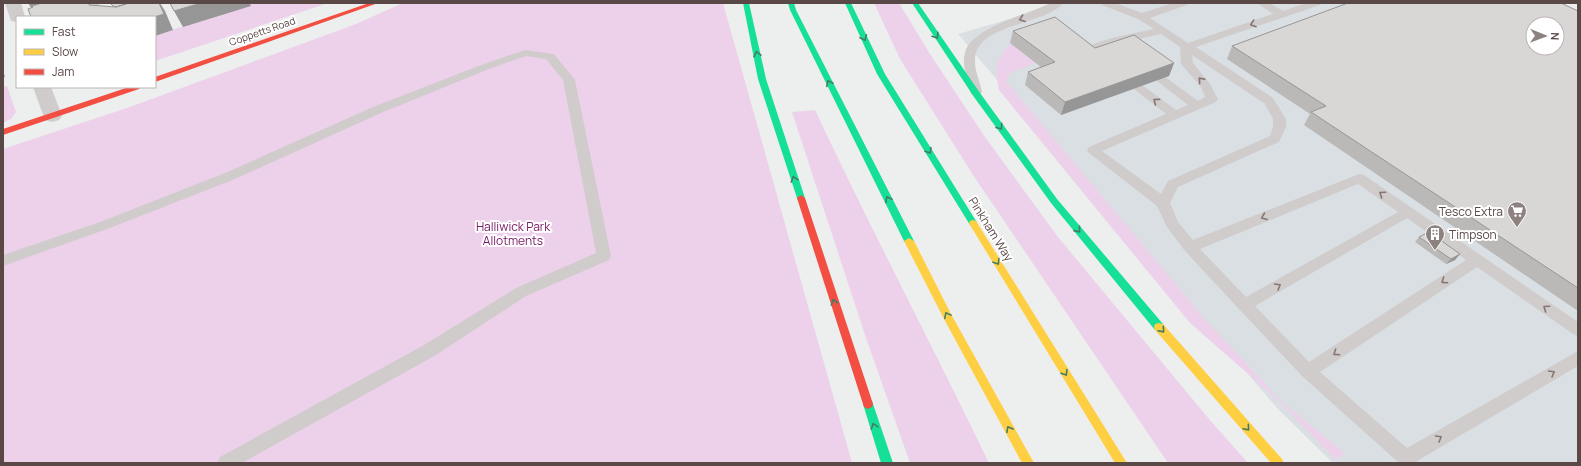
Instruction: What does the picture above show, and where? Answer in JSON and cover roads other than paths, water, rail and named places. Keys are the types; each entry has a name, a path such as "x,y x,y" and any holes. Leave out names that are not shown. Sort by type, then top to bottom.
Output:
{"main road":[{"name":"Coppetts Road","path":"156,80 376,3"},
{"path":"746,3 762,79 886,463"},
{"path":"791,3 793,10 947,316 1028,463"},
{"name":"Pinkham Way","path":"848,3 881,74 1121,463"},
{"path":"915,3 977,95 1059,207 1140,305 1278,463"},
{"path":"3,132 133,88"}],"street":[{"path":"13,3 17,16"},
{"path":"42,88 52,116"}],"lane":[{"path":"51,16 95,3"},
{"path":"977,95 969,61 970,53 974,45 982,36 991,31 1038,14 1058,3"},
{"path":"1106,3 1142,17 1269,101 1280,118 1279,129 1275,139 1173,184 1163,203"},
{"path":"1142,17 1183,3"},
{"path":"1262,3 1282,15"},
{"path":"1186,47 1316,3"},
{"path":"1100,58 1088,48 1112,41 1162,31"},
{"path":"1112,41 1124,50"},
{"path":"1186,47 1187,64 1206,86 1212,99 1093,150 1163,203 1172,224 1190,247 1244,305 1308,371 1407,460 1578,358"},
{"path":"3,261 105,225 230,176 376,110 485,67 525,53 550,56 569,80 604,256 521,292 430,350 226,463"},
{"path":"1161,79 1197,106"},
{"path":"1138,87 1175,115"},
{"path":"1190,247 1359,178 1578,330"},
{"path":"1244,305 1408,212"},
{"path":"1308,371 1477,260"}],"place":[{"name":"Tesco Extra","path":"1517,228"},
{"name":"Timpson","path":"1435,251"}],"park label":[{"name":"Halliwick Park Allotments","path":"513,233"}]}
